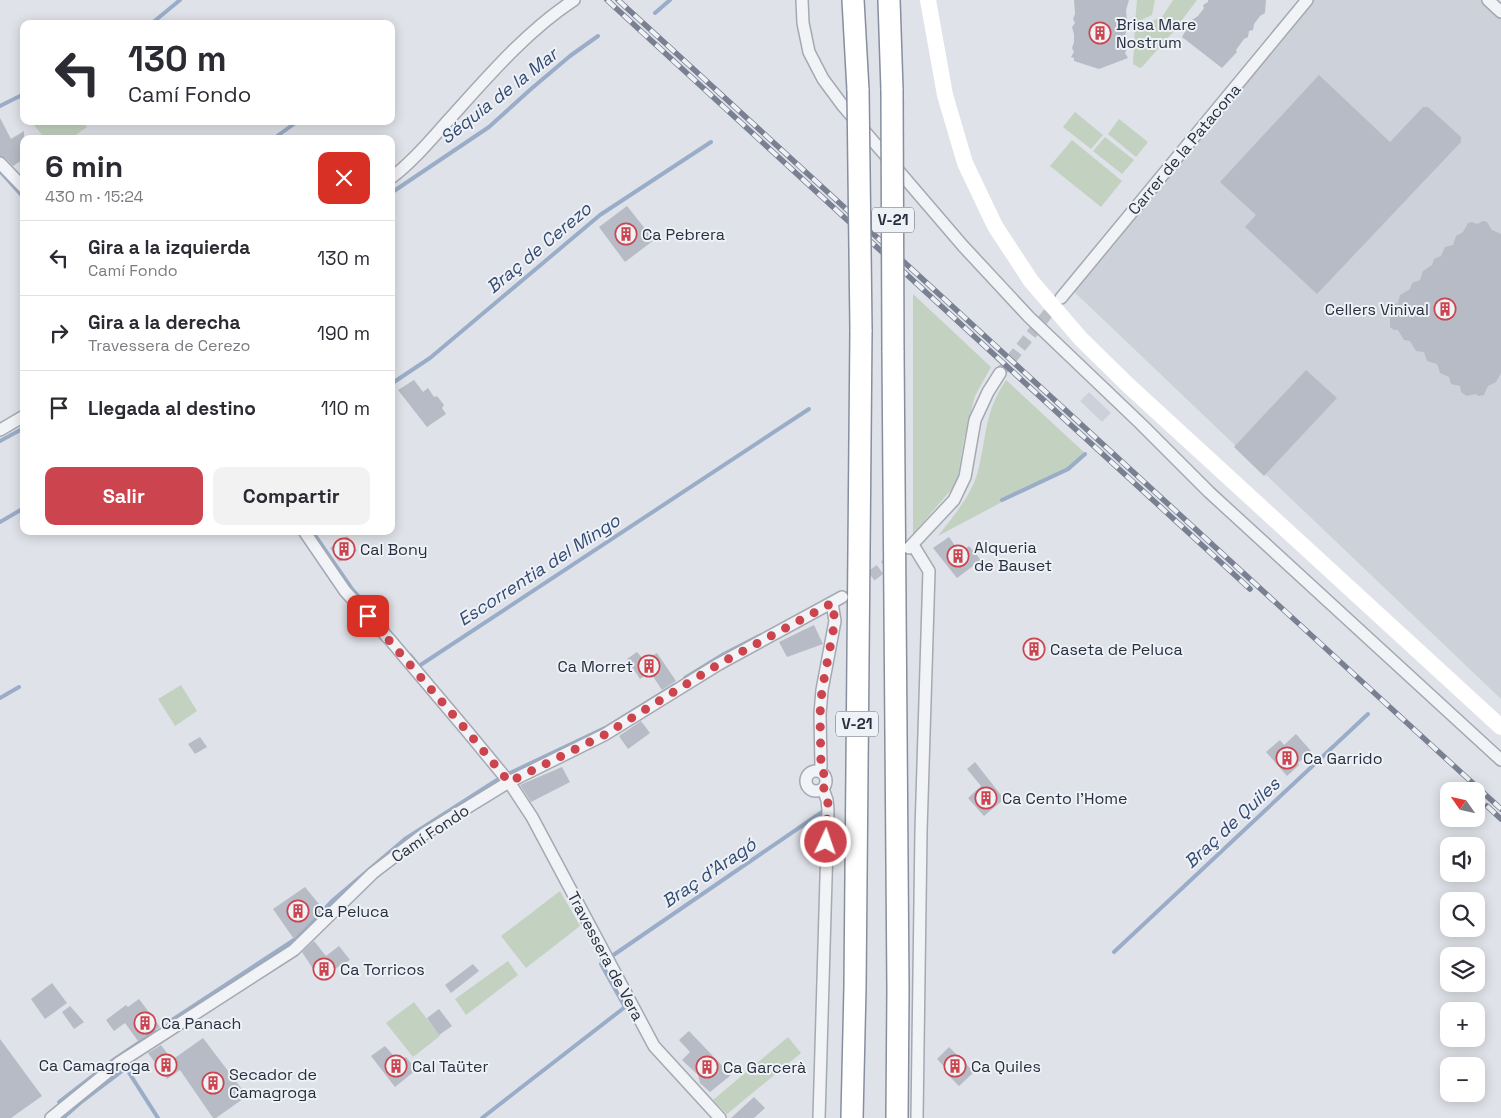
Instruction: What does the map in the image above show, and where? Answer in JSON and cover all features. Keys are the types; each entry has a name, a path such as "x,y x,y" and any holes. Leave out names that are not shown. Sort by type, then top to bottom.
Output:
{"highway":[{"name":"V-21","path":"852,1118 855,987 861,330 858,90 853,0"},
{"name":"V-21","path":"889,0 892,90 898,990 897,1118"}],"main road":[{"path":"928,0 944,95 965,163 995,226 1031,281 1081,339 1129,386 1501,727"}],"street":[{"path":"802,0 803,23 809,52 823,79 963,246 1029,317 1141,424 1208,492 1501,760"},
{"name":"Carrer de la Patacona","path":"1061,298 1307,0"},
{"path":"1488,0 1501,12"},
{"path":"395,174 424,147 525,38 572,1"},
{"path":"0,163 20,184"},
{"path":"917,1118 921,831 929,571 911,547 954,500 965,477 975,420 988,392 1000,373"},
{"path":"0,430 20,418"},
{"name":"Travessera de Vera","path":"307,535 345,591 391,641 509,782 532,817 654,1046 720,1118"},
{"name":"Camí Fondo","path":"51,1118 120,1062 294,950 373,873 424,834 509,782 604,735 719,664 837,600 822,690 820,771"},
{"path":"812,771 820,771 827,778 823,789 818,791 812,790 806,782 807,776 812,771"},
{"path":"819,1118 828,810 828,800 823,789"}],"shaded area":[{"path":"1307,0 1488,0 1501,12 1501,699 1067,285"},
{"path":"1089,392 1111,413 1102,422 1080,401"}],"green space":[{"path":"1137,0 1155,0 1152,15 1135,23"},
{"path":"1173,0 1197,0 1176,28 1162,17"},
{"path":"1159,18 1175,30 1140,68 1133,64 1135,28"},
{"path":"1075,112 1103,135 1091,149 1063,127"},
{"path":"1119,119 1148,142 1136,157 1108,134"},
{"path":"34,125 86,125 87,127 76,135 42,135"},
{"path":"1105,137 1134,160 1122,174 1093,151"},
{"path":"1072,140 1122,181 1101,207 1050,166"},
{"path":"913,294 991,367 975,396 964,439 957,483 913,534"},
{"path":"1006,380 1087,455 1069,471 1002,502 938,536 962,504 976,477 990,412"},
{"path":"181,685 197,711 175,726 158,699"},
{"path":"560,891 580,926 526,968 501,936"},
{"path":"508,961 518,975 466,1015 455,999"},
{"path":"414,1002 440,1036 413,1057 386,1023"},
{"path":"788,1037 801,1053 727,1114 713,1100"}],"building":[{"name":"Brisa Mare Nostrum","path":"1074,0 1129,0 1125,26 1127,29 1125,43 1127,49 1125,53 1128,58 1099,69 1074,61 1074,58 1071,57 1074,52 1072,48 1074,34 1072,27 1075,23 1073,19 1075,14"},
{"path":"1208,0 1266,0 1265,13 1260,16 1254,24 1253,30 1249,31 1248,37 1244,39 1236,50 1237,52 1222,68 1182,37 1192,20 1198,16 1204,8 1203,5"},
{"path":"1319,75 1390,142 1423,107 1428,107 1461,137 1461,142 1317,294 1245,227 1256,215 1220,182"},
{"path":"0,118 11,139 24,131 24,135 20,135 20,162 13,166 0,156"},
{"name":"Ca Pebrera","path":"627,206 654,240 625,262 599,227"},
{"name":"Cellers Vinival","path":"1483,221 1487,222 1492,230 1501,234 1501,373 1496,382 1488,386 1484,395 1479,396 1475,394 1467,396 1461,392 1460,386 1451,384 1449,377 1440,373 1437,364 1427,361 1424,352 1416,351 1410,341 1404,340 1398,330 1390,327 1388,311 1392,305 1398,303 1400,295 1410,289 1412,283 1420,280 1423,271 1432,265 1434,259 1441,256 1445,247 1453,245 1456,236 1463,232 1468,223 1477,224"},
{"path":"1306,370 1337,398 1264,476 1234,447"},
{"path":"414,380 423,392 428,388 434,397 437,396 444,405 442,408 446,414 427,427 398,390"},
{"name":"Cal Bony","path":"347,536 357,551 339,562 330,548"},
{"name":"Alqueria de Bauset","path":"949,537 960,553 969,546 981,560 957,578 933,548"},
{"path":"814,625 823,644 787,657 779,642"},
{"name":"Ca Morret","path":"637,652 644,660 657,653 676,681 662,690 650,672 640,679 627,659"},
{"path":"641,721 650,733 628,749 619,736"},
{"name":"Ca Garrido","path":"1296,734 1311,751 1287,776 1266,752 1280,740 1284,745"},
{"path":"200,737 207,747 195,754 188,744"},
{"name":"Ca Cento l'Home","path":"975,762 1004,799 984,816 968,798 981,786 967,769"},
{"path":"562,767 570,782 531,802 520,785"},
{"name":"Ca Peluca","path":"305,887 323,909 294,939 273,909"},
{"name":"Ca Torricos","path":"314,941 326,956 339,946 350,960 319,978 302,952"},
{"path":"473,964 479,971 451,993 445,985"},
{"path":"52,983 67,1003 45,1019 31,999"},
{"name":"Ca Panach","path":"139,999 160,1027 138,1041 125,1023 114,1031 106,1020 126,1005 128,1007"},
{"path":"70,1006 84,1022 74,1029 62,1012"},
{"path":"439,1009 452,1026 439,1035 427,1018"},
{"name":"Ca Garcerà","path":"689,1031 731,1075 710,1092 700,1083 698,1075 682,1060 690,1052 679,1040"},
{"name":"Secador de Camagroga","path":"203,1038 247,1096 216,1118 213,1118 180,1070 167,1079 148,1053 161,1045 172,1060"},
{"path":"0,1039 42,1096 11,1118 0,1118"},
{"name":"Cal Taüter","path":"385,1046 399,1062 406,1057 416,1070 395,1087 371,1056"},
{"name":"Ca Quiles","path":"949,1047 974,1072 959,1086 937,1059"},
{"path":"754,1097 765,1108 754,1118 731,1118"}],"waterway":[{"path":"156,20 180,0"},
{"name":"Séquia de la Mar","path":"655,13 670,0"},
{"name":"Séquia de la Mar","path":"395,190 489,127 570,56 598,36"},
{"path":"0,106 20,96"},
{"path":"279,135 292,125"},
{"name":"Braç de Cerezo","path":"395,381 430,358 600,215 711,142"},
{"path":"0,171 20,194"},
{"name":"Escorrentia del Mingo","path":"410,655 419,666 809,409"},
{"name":"Séquia de la Mar","path":"0,441 20,430"},
{"path":"1002,500 1068,469 1085,454"},
{"name":"Braç de Cerezo","path":"0,522 20,510"},
{"name":"Escorrentia del Mingo","path":"315,535 352,589 388,629"},
{"path":"685,678 724,654 761,635"},
{"path":"510,773 607,727 675,685"},
{"name":"Escorrentia del Mingo","path":"0,698 19,687"},
{"name":"Braç de Quiles","path":"1114,952 1368,714"},
{"path":"169,1022 297,938 332,901 405,839 497,780"},
{"name":"Braç d'Aragó","path":"612,956 822,812"},
{"name":"Braç d'Aragó","path":"482,1118 625,1007 601,964 603,962"},
{"path":"59,1102 112,1061 155,1032"},
{"name":"Braç d'Aragó","path":"63,1118 126,1068 158,1118"}],"tunnel":[{"path":"1000,373 1058,301"},
{"path":"858,586 895,558"}],"railway":[{"path":"607,0 1250,589"},
{"path":"618,0 1501,809"},
{"path":"1487,806 1501,819"}],"place":[{"name":"Brisa Mare Nostrum","path":"1100,33"},
{"name":"Ca Pebrera","path":"626,234"},
{"name":"Cellers Vinival","path":"1445,309"},
{"name":"Cal Bony","path":"344,549"},
{"name":"Alqueria de Bauset","path":"958,556"},
{"name":"Caseta de Peluca","path":"1034,649"},
{"name":"Ca Morret","path":"649,666"},
{"name":"Ca Garrido","path":"1287,758"},
{"name":"Ca Cento l'Home","path":"986,798"},
{"name":"Ca Peluca","path":"298,911"},
{"name":"Ca Torricos","path":"324,969"},
{"name":"Ca Panach","path":"145,1023"},
{"name":"Ca Camagroga","path":"166,1065"},
{"name":"Cal Taüter","path":"396,1066"},
{"name":"Ca Quiles","path":"955,1066"},
{"name":"Ca Garcerà","path":"707,1067"},
{"name":"Secador de Camagroga","path":"213,1083"}],"route":[{"path":"368,616 509,782 604,735 719,664 832,603 835,621 822,690 820,714 820,771 827,778 823,789 828,800 826,842"}]}
